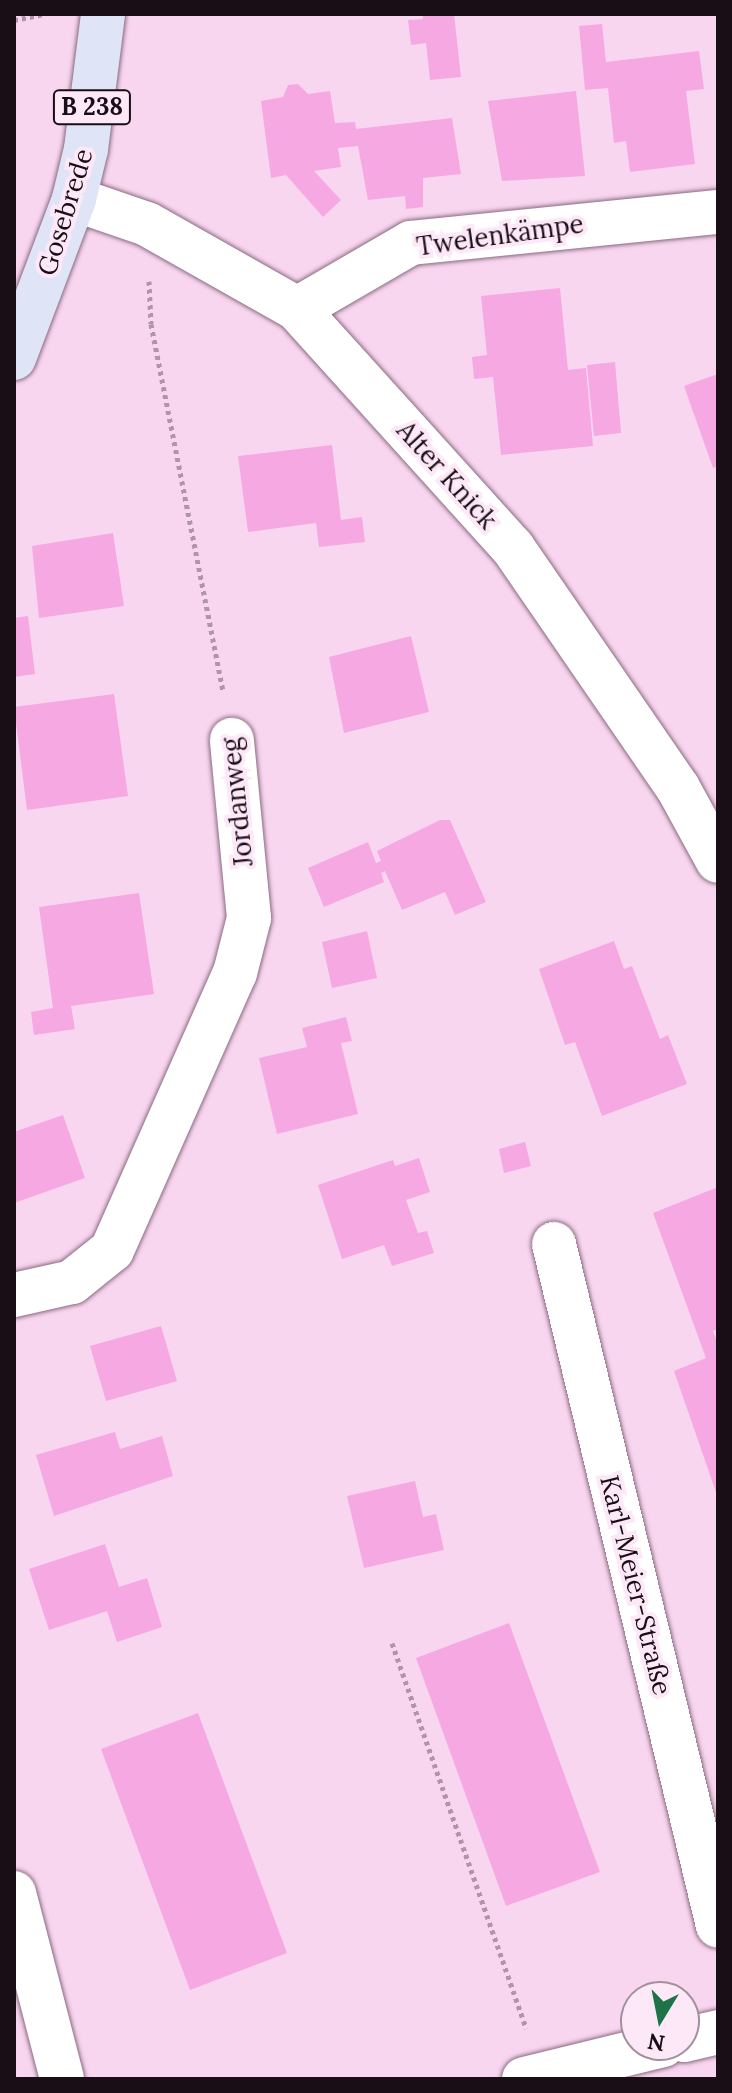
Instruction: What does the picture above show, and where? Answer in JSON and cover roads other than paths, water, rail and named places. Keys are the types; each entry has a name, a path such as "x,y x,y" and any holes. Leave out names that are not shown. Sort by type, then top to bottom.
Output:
{"main road":[{"name":"Gosebrede","path":"14,358 74,199 86,149 103,14"}],"street":[{"name":"Alter Knick","path":"74,199 147,224 297,309 513,548 678,788 718,861"},
{"name":"Twelenkämpe","path":"297,309 411,243 718,212"},
{"name":"Jordanweg","path":"14,1295 72,1282 112,1250 235,973 249,918 232,740"},
{"name":"Karl-Meier-Straße","path":"554,1244 718,1926"},
{"path":"14,1893 62,2079"},
{"path":"533,2077 620,2056"}]}
